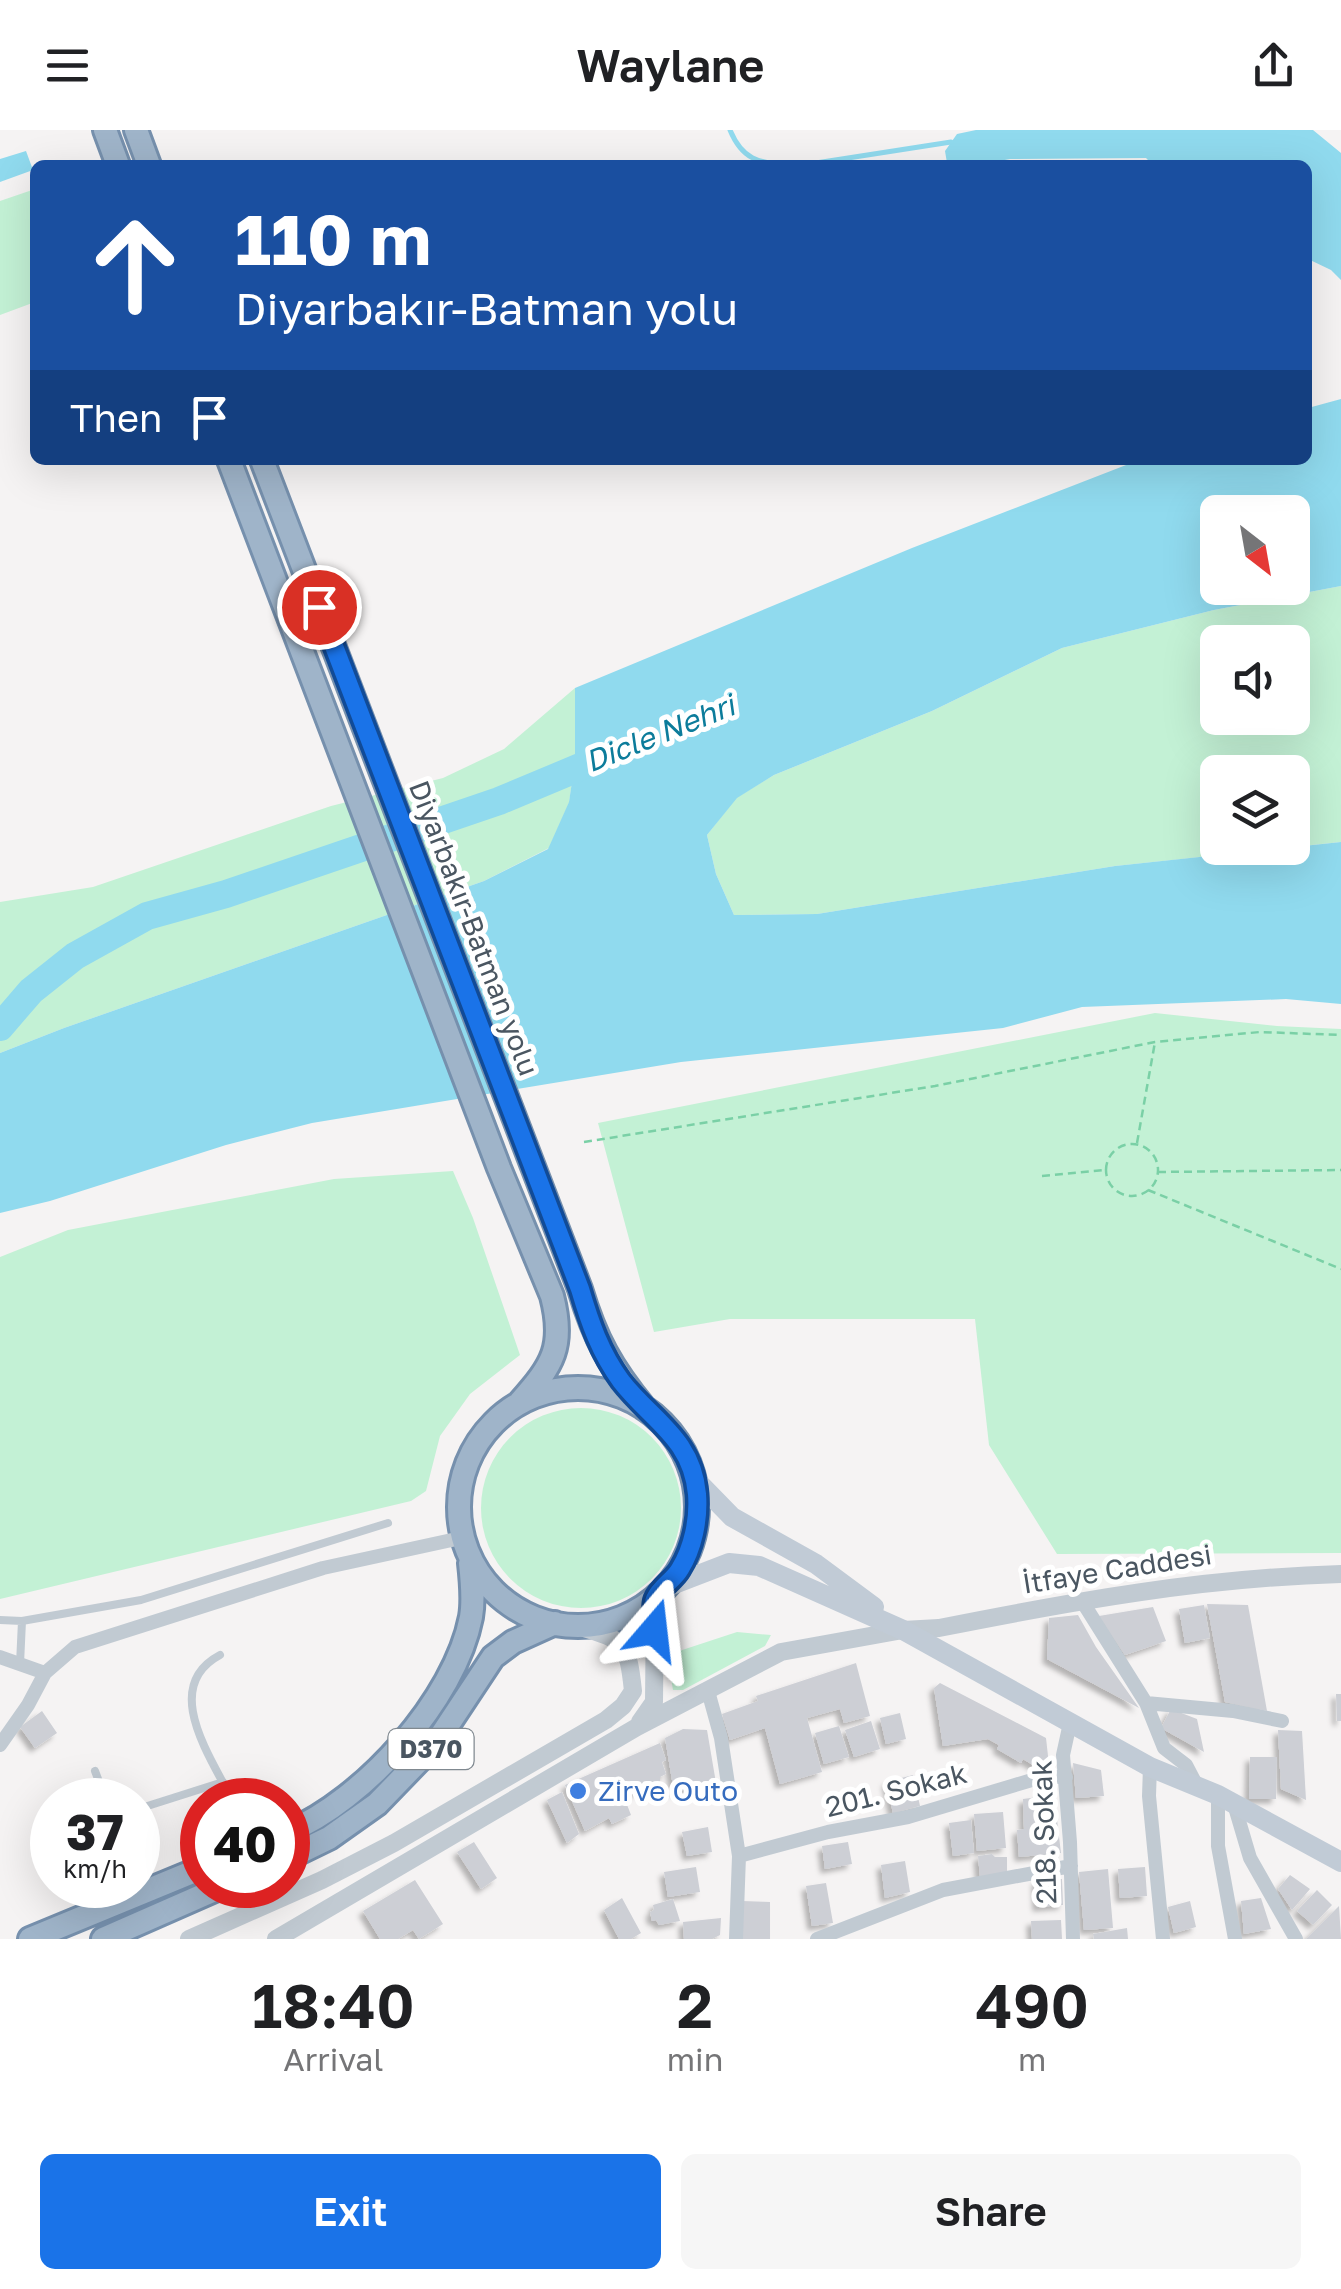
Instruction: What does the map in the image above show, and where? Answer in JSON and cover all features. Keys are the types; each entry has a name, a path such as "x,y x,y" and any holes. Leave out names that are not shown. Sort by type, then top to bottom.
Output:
{"highway":[{"path":"105,130 116,160"},
{"path":"136,130 147,160"},
{"path":"231,465 499,1168 533,1244 558,1318 552,1363 520,1402 489,1426 467,1460 458,1498 465,1547 478,1574 506,1603 541,1621 580,1627 620,1619 659,1594 680,1569 695,1532 697,1494 687,1456 665,1424 634,1400 596,1388 557,1389 520,1402"},
{"name":"Diyarbakır-Batman yolu","path":"264,465 580,1289 592,1332 605,1357 644,1408"},
{"name":"D370","path":"310,1818 364,1784 415,1729 462,1650 472,1615 465,1547"},
{"name":"D370","path":"310,1847 377,1804 436,1743 493,1657 513,1642 554,1623"},
{"path":"30,1939 180,1877"},
{"path":"103,1939 180,1905"}],"main road":[{"path":"693,1477 732,1516 816,1564 903,1630"},
{"path":"659,1594 729,1563 760,1566 903,1630 1150,1767 1226,1799 1341,1862"}],"street":[{"path":"0,1746 44,1673 75,1647 322,1568 465,1547"},
{"name":"İtfaye Caddesi","path":"276,1939 637,1726 781,1652 903,1630 939,1628 1152,1588 1237,1578 1341,1574"},
{"path":"637,1726 654,1702 659,1594"},
{"path":"1082,1601 1146,1703 1164,1748 1186,1766 1197,1786"},
{"path":"189,1939 322,1880 394,1842 567,1744 623,1706 633,1691 626,1652 616,1637 580,1627"},
{"path":"0,1657 44,1673"},
{"path":"708,1691 721,1738 739,1856 736,1939"},
{"path":"1146,1703 1282,1720"},
{"name":"218. Sokak","path":"1070,1723 1064,1755 1073,1939"},
{"path":"1150,1767 1149,1796 1163,1939"},
{"name":"201. Sokak","path":"739,1856 828,1832 908,1817 1042,1777 1066,1777"},
{"path":"1226,1799 1218,1846 1235,1939"},
{"path":"1226,1799 1250,1858 1296,1939"},
{"path":"818,1939 943,1890 1071,1866"}],"lane":[{"path":"0,1620 22,1620 141,1600 388,1523"},
{"path":"20,1664 22,1620"},
{"path":"220,1655 203,1664 197,1674 190,1711 221,1778"},
{"path":"95,1771 98,1778"}],"path":[{"path":"584,1142 935,1086 1155,1042 1260,1032 1341,1035"},
{"path":"1137,1144 1155,1042"},
{"path":"1137,1144 1150,1151 1158,1172 1148,1190 1124,1195 1111,1186 1105,1170 1115,1150 1137,1144"},
{"path":"1042,1176 1105,1170"},
{"path":"1158,1172 1341,1170"},
{"path":"1148,1190 1341,1269"}],"green space":[{"path":"30,191 30,304 0,315 0,201"},
{"path":"1341,586 1341,842 1310,845 1310,755 1200,755 1200,857 1115,866 817,914 734,915 716,874 707,835 736,798 774,775 932,711 1062,648 1240,605 1310,605 1310,592"},
{"path":"575,688 575,761 569,803 549,848 484,881 0,1053 0,902 93,887 331,806 443,778 504,749"},
{"path":"1155,1013 1341,1029 1341,1553 1057,1554 989,1445 975,1319 730,1319 654,1332 598,1123"},
{"path":"453,1171 520,1355 470,1394 440,1436 426,1491 411,1501 0,1599 0,1257 68,1230 334,1179"},
{"path":"581,1408 619,1415 652,1437 674,1470 681,1508 674,1546 652,1579 619,1601 581,1608 543,1601 510,1579 488,1546 481,1508 488,1470 510,1437 543,1415"},
{"path":"737,1632 771,1635 765,1646 683,1690 673,1690 667,1655"}],"water":[{"path":"976,130 1313,130 1341,153 1341,280 1312,261 1312,160 946,160 945,151 957,134"},
{"path":"26,151 30,171 0,182 0,159"},
{"path":"1341,399 1341,586 1310,592 1310,495 1200,495 1200,605 1240,605 1062,648 932,711 774,775 737,798 707,835 716,874 734,915 817,914 1115,866 1200,857 1200,865 1310,865 1310,845 1341,842 1341,1004 1286,999 1082,1007 1003,1028 681,1062 312,1123 0,1213 0,1053 484,881 548,849 569,802 575,761 575,688 912,548 1126,465 1312,465 1312,407"}],"building":[{"path":"1207,1604 1248,1605 1267,1711 1225,1702"},
{"path":"1204,1605 1210,1638 1185,1643 1179,1609"},
{"path":"1153,1607 1166,1641 1125,1655 1099,1616"},
{"path":"1078,1615 1139,1708 1047,1659 1049,1618"},
{"path":"856,1663 870,1716 844,1723 840,1709 807,1718 822,1772 780,1784 765,1728 730,1740 722,1714 758,1701 756,1696"},
{"path":"940,1683 1046,1738 1049,1765 1038,1768 1023,1759 1021,1763 988,1739 943,1746 934,1688"},
{"path":"1336,1694 1341,1694 1341,1721 1337,1721"},
{"path":"1171,1709 1197,1719 1204,1752 1161,1728"},
{"path":"42,1711 57,1733 35,1748 20,1727"},
{"path":"900,1713 906,1739 886,1744 880,1718"},
{"path":"871,1721 880,1749 854,1757 845,1730"},
{"path":"839,1726 849,1757 824,1764 815,1733"},
{"path":"683,1729 707,1730 716,1783 674,1792 665,1738"},
{"path":"1278,1730 1302,1731 1306,1800 1281,1789"},
{"path":"660,1743 666,1774 660,1782 624,1797 631,1815 612,1824 609,1818 585,1831 565,1785"},
{"path":"1250,1757 1277,1757 1276,1799 1249,1799"},
{"path":"1073,1763 1101,1770 1104,1796 1076,1798"},
{"path":"913,1775 920,1806 893,1813 886,1782"},
{"path":"562,1792 579,1834 567,1843 547,1800"},
{"path":"1054,1795 1061,1853 1019,1857 1017,1830 1024,1829 1023,1799"},
{"path":"1003,1812 1006,1848 977,1851 974,1814"},
{"path":"971,1820 974,1853 953,1856 949,1823"},
{"path":"708,1827 712,1852 687,1856 682,1832"},
{"path":"474,1842 497,1878 481,1889 457,1852"},
{"path":"848,1842 852,1864 825,1869 822,1846"},
{"path":"978,1856 1007,1857 1007,1874 980,1877"},
{"path":"905,1861 910,1892 885,1898 881,1865"},
{"path":"696,1867 700,1892 668,1897 664,1872"},
{"path":"1145,1867 1147,1896 1120,1898 1118,1869"},
{"path":"1108,1869 1113,1928 1084,1930 1079,1872"},
{"path":"1290,1875 1310,1889 1292,1910 1278,1889"},
{"path":"1062,1879 1063,1905 1037,1907 1036,1880"},
{"path":"415,1880 443,1924 419,1939 413,1930 398,1939 380,1939 363,1911"},
{"path":"826,1883 833,1923 812,1926 806,1886"},
{"path":"1317,1890 1332,1905 1313,1925 1297,1911"},
{"path":"622,1898 641,1933 631,1939 619,1939 604,1910"},
{"path":"1261,1898 1271,1929 1244,1934 1241,1901"},
{"path":"673,1899 680,1921 659,1925 652,1921 653,1905"},
{"path":"742,1901 770,1902 770,1939 741,1939"},
{"path":"1190,1901 1196,1927 1174,1933 1168,1907"},
{"path":"1339,1906 1341,1939 1306,1939"},
{"path":"721,1918 720,1935 712,1939 684,1939 683,1922"},
{"path":"1061,1920 1062,1939 1032,1939 1031,1921"},
{"path":"1127,1928 1128,1939 1094,1939 1093,1934"}],"waterway":[{"path":"730,130 740,147 758,160"},
{"path":"835,160 951,142"},
{"name":"Dicle Nehri","path":"0,1027 31,991 75,956 147,916 226,894 499,801 609,755"}],"place":[{"name":"Zirve Outo","path":"578,1791"}],"route":[{"path":"319,607 580,1289 592,1332 622,1382 644,1408 665,1424 687,1456 697,1494 695,1532 680,1569 654,1599 654,1630"}]}
